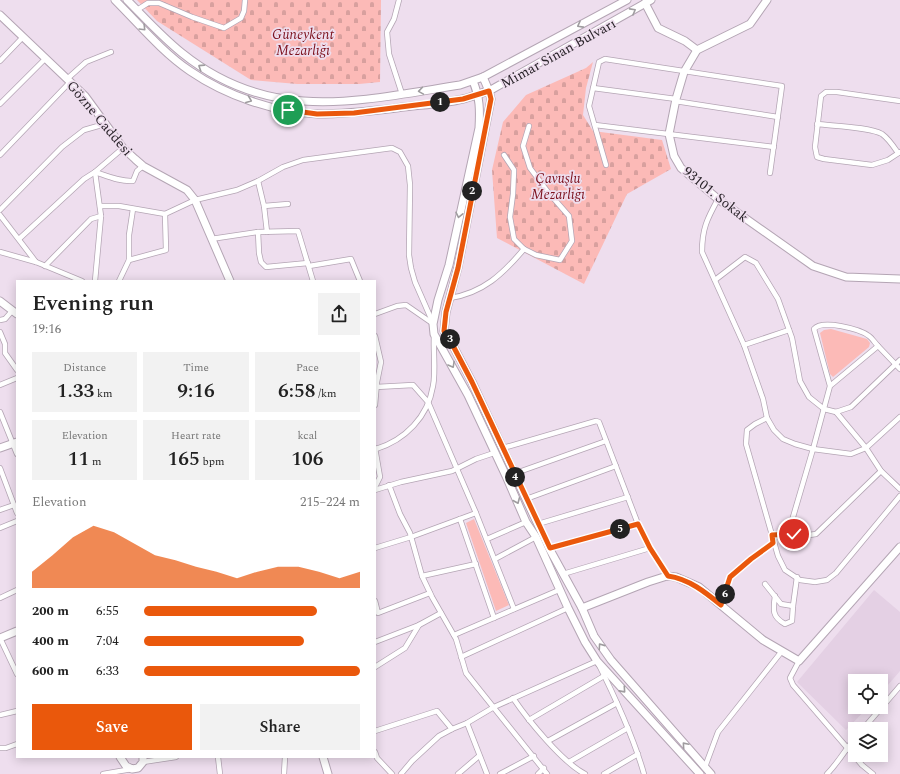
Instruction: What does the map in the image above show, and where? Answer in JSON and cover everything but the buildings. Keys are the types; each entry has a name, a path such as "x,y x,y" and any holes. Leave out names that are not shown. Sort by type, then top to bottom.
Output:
{"main road":[{"name":"Mimar Sinan Bulvarı","path":"116,0 175,60 207,82 227,92 256,103 288,110 317,114 354,113 463,99 489,91 648,2"},
{"name":"Mimar Sinan Bulvarı","path":"127,0 168,41 212,74 231,84 258,94 288,100 317,103 361,100 474,81 626,0"},
{"path":"648,2 658,28 685,41 697,50 750,24 767,0"},
{"name":"Gözne Caddesi","path":"0,15 85,96 123,148 143,166 187,190 196,200 211,239 230,280"},
{"name":"93101. Sokak","path":"697,50 684,72 675,100 669,134 674,156 681,168 718,199 813,266 846,277 900,279"},
{"path":"483,77 491,99 458,268 446,312 444,331 472,382 538,524 582,608 594,636 611,660 711,774"},
{"path":"474,81 480,109 479,128 449,265 438,300 433,324 434,334 468,395 526,522 536,537 559,590 597,661 700,774"},
{"path":"0,301 14,313"},
{"path":"0,310 14,313"},
{"path":"0,448 15,442"},
{"path":"582,608 648,582 668,576 676,577 699,587 763,640 799,661 900,547"},
{"path":"0,638 16,631"},
{"path":"121,758 126,766 137,770 143,759"},
{"path":"323,758 328,774"}],"street":[{"path":"137,10 148,4 159,3 192,17 224,28 241,18 244,11 245,0"},
{"path":"399,0 394,20 388,32 390,54 402,94"},
{"path":"0,61 23,37"},
{"path":"0,155 86,62 112,52"},
{"path":"0,104 46,58"},
{"path":"606,165 589,106 599,62 605,59 782,86 770,173"},
{"path":"593,88 778,117"},
{"path":"818,124 867,130 882,134 899,153 888,160 872,165 817,157 814,147 821,96 826,92 837,92 900,101"},
{"path":"0,210 62,147 84,130 105,124"},
{"path":"595,125 774,147"},
{"path":"504,155 514,170 510,216 514,240 524,249 536,255 560,260 572,241 569,216 530,168 522,146 529,126"},
{"path":"19,239 84,179 95,172 123,148"},
{"path":"100,206 119,206 165,214 196,200 237,190 258,181 282,167 303,160 392,148 400,152 408,166 410,186 409,255 411,268 415,282 433,324"},
{"path":"95,172 111,178 133,181 137,171 143,166"},
{"path":"95,172 101,216 95,280"},
{"path":"258,181 264,206 267,232"},
{"path":"718,199 705,224 702,240 702,252 744,345 763,399 767,418 774,430 783,439 795,444 813,449 851,454 866,448 900,417"},
{"path":"264,206 288,204"},
{"path":"119,280 129,260 129,235 133,209"},
{"path":"129,260 166,250 165,214"},
{"path":"0,215 36,262"},
{"path":"45,266 91,219 101,216"},
{"path":"211,239 258,232 298,230 313,280"},
{"path":"258,232 261,262 266,267 308,265 351,259 360,280"},
{"path":"450,298 463,296 487,285 507,269 524,249"},
{"path":"0,252 36,262 80,280"},
{"path":"715,280 745,258 756,263 778,299 789,330 800,381 809,398 824,409 836,412 850,407 900,360"},
{"path":"376,314 397,306 406,305 433,324"},
{"path":"0,320 5,319 14,313"},
{"path":"788,534 830,386 814,329 816,326 823,324 848,328 870,336 900,369"},
{"path":"744,345 789,330"},
{"path":"0,332 5,344 5,353 16,369"},
{"path":"376,448 388,445 415,426 426,408 434,386 434,334"},
{"path":"376,340 381,362 377,374 376,387 413,385 428,402 458,468 514,609"},
{"path":"830,386 878,346"},
{"path":"0,385 16,378"},
{"path":"0,412 15,442"},
{"path":"836,412 866,448 881,471 900,489"},
{"path":"767,418 746,430 746,444 773,543 778,556 786,570 800,580 815,582 827,580 836,573 900,496"},
{"path":"503,448 596,421 599,422 638,524 650,548 668,576"},
{"path":"514,474 606,441"},
{"path":"376,488 437,475 494,453"},
{"path":"376,454 380,477 376,486"},
{"path":"526,499 616,466"},
{"path":"0,468 16,510"},
{"path":"772,535 788,534 805,536 816,534 881,471"},
{"path":"389,485 411,537 422,576 454,635 466,673 544,768 547,774"},
{"path":"538,524 628,497"},
{"path":"0,510 14,505"},
{"path":"376,548 411,537 476,513"},
{"path":"460,519 494,618"},
{"path":"0,528 16,521"},
{"path":"487,539 526,522"},
{"path":"550,548 638,524"},
{"path":"495,559 536,537"},
{"path":"721,605 730,577 773,543"},
{"path":"563,574 650,548"},
{"path":"422,576 476,564"},
{"path":"775,596 775,617 780,622 785,624 792,621 797,577"},
{"path":"765,584 781,604 793,606"},
{"path":"0,598 16,590"},
{"path":"454,635 559,590"},
{"path":"376,605 378,613 430,593"},
{"path":"461,656 568,608"},
{"path":"376,642 418,625 441,613"},
{"path":"376,666 405,648 418,625"},
{"path":"0,638 16,671"},
{"path":"705,767 718,732 782,651"},
{"path":"401,774 412,761 439,736 467,723 512,698 597,661 628,728 644,774"},
{"path":"799,661 790,678 793,685 862,765 873,774"},
{"path":"529,720 604,676"},
{"path":"869,722 900,686"},
{"path":"512,698 548,741 569,762 585,774"},
{"path":"548,741 617,703"},
{"path":"376,732 437,710 452,729"},
{"path":"0,715 16,711"},
{"path":"467,723 487,774"},
{"path":"569,762 628,728"},
{"path":"0,748 6,748 16,744"},
{"path":"827,774 838,763 847,747"},
{"path":"604,774 638,754"},
{"path":"376,755 392,774"},
{"path":"458,774 479,756"},
{"path":"500,774 534,756"},
{"path":"143,759 160,758"},
{"path":"218,758 220,774"},
{"path":"284,774 285,758"},
{"path":"538,774 544,768"},
{"path":"103,774 137,770"}],"shaded area":[{"path":"874,590 900,612 900,671 888,685 888,674 848,674 848,714 861,714 854,722 848,722 848,728 846,730 797,682"}],"green space":[{"name":"Güneykent Mezarlığı","path":"137,0 381,0 380,82 359,84 297,84 251,80 157,21"},
{"name":"Çavuşlu Mezarlığı","path":"593,62 586,88 583,115 593,131 662,140 671,169 627,194 584,284 497,238 492,170 503,122 526,95 586,68"},
{"path":"831,329 867,339 870,343 869,347 833,377 830,374 820,333 824,330"},
{"path":"474,519 509,605 496,611 466,523"}],"route":[{"path":"288,110 317,114 354,113 463,99 489,91 491,99 458,268 446,312 444,331 472,382 550,548 638,524 650,548 668,576 676,577 699,587 721,605 730,577 773,543 772,535 794,534"}]}
